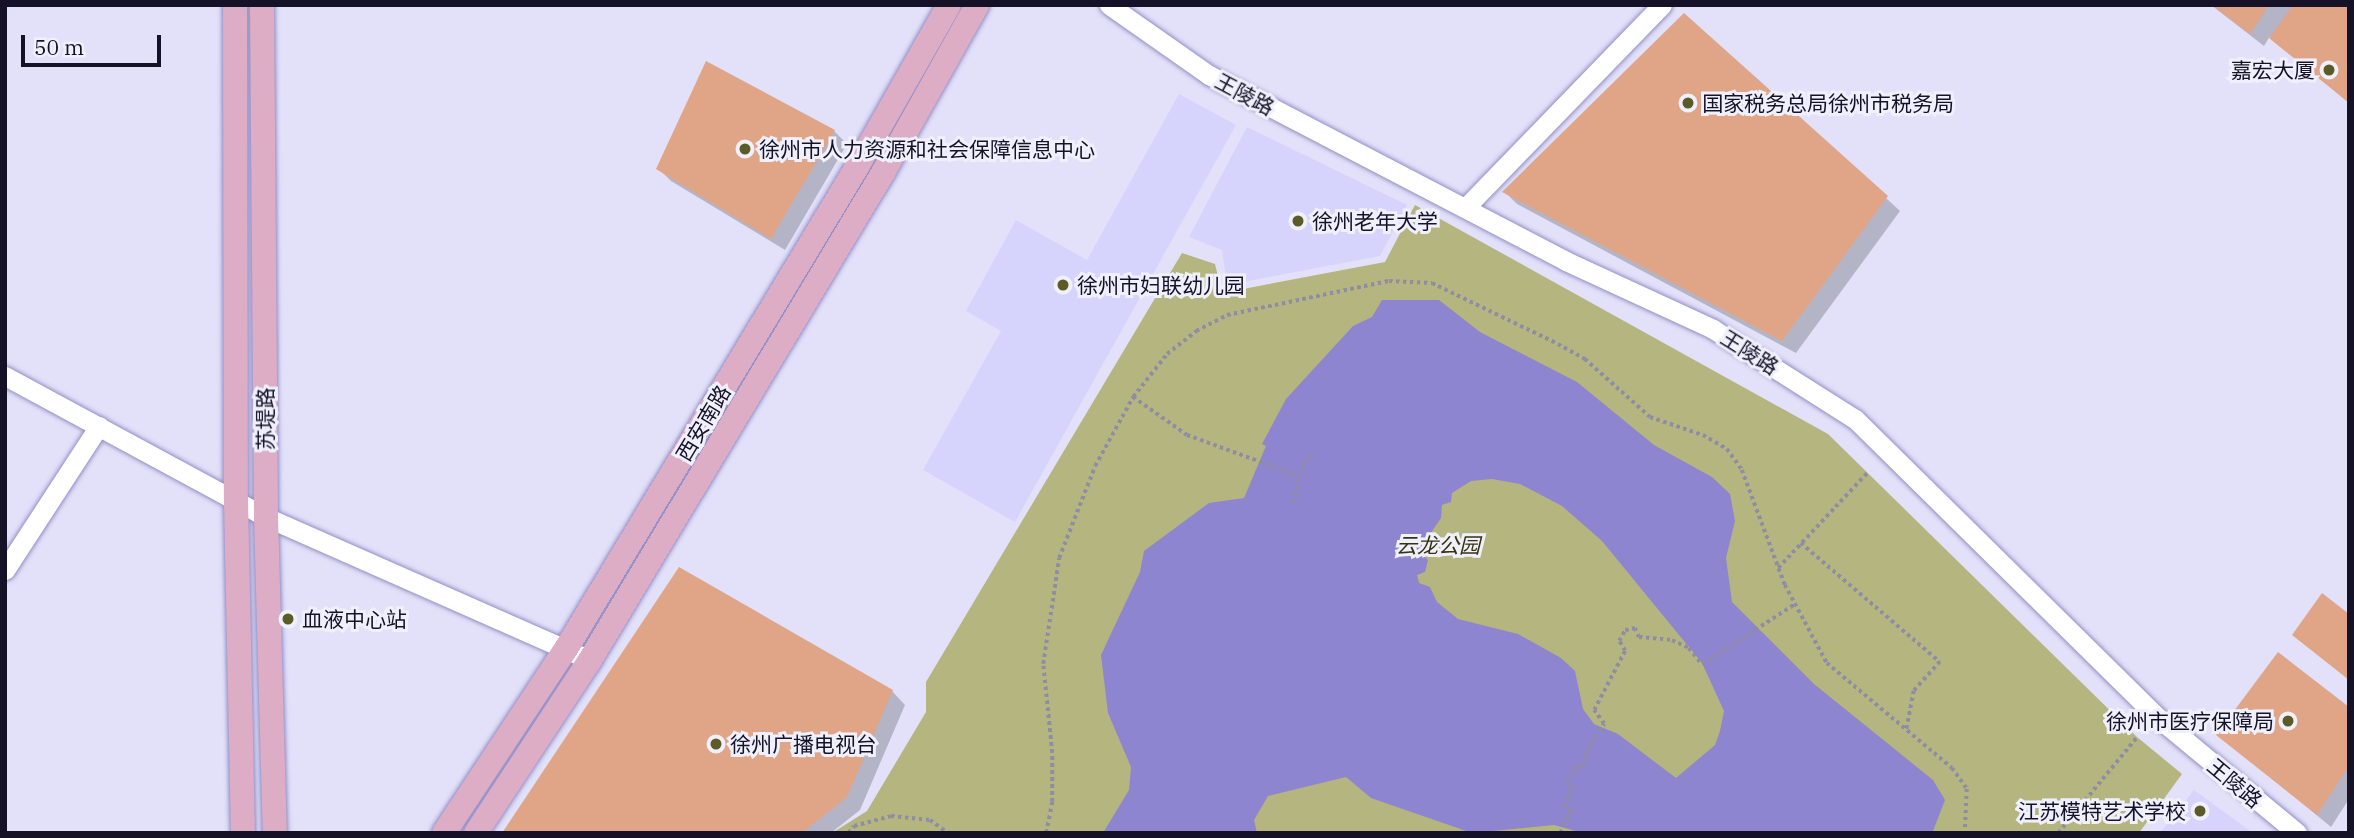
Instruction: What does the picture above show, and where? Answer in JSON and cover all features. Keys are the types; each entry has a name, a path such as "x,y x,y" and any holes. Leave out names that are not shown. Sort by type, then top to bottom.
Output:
{"main road":[{"name":"苏堤路","path":"235,5 236,501 243,833"},
{"name":"苏堤路","path":"262,5 266,517 275,833"},
{"name":"西安南路","path":"444,833 566,649 858,167 949,5"},
{"name":"西安南路","path":"476,833 590,660 884,171 977,5"}],"street":[{"name":"王陵路","path":"1109,5 1209,75 1465,208 1713,329 1855,419 2157,716 2297,833"},
{"path":"1465,208 1662,5"},
{"path":"5,376 266,517 590,660"},
{"path":"5,570 99,426"}],"path":[{"path":"1046,833 1052,802 1052,753 1043,664 1059,558 1096,466 1133,397 1167,354 1196,331 1227,316 1389,281 1432,283 1585,359 1650,417 1703,435 1727,449 1742,470 1778,568 1827,663 1952,768 1967,789 1965,833"},
{"path":"1133,397 1187,435 1299,476"},
{"path":"1293,503 1299,476 1312,453"},
{"path":"1778,568 1869,471"},
{"path":"1801,543 1940,662 1914,691 1906,732"},
{"path":"1560,830 1571,811 1564,807 1573,788 1567,785 1576,766 1581,768 1591,743 1604,724 1594,710 1599,694 1625,651 1619,641 1625,630 1635,628 1639,637 1671,640 1689,648 1702,664 1795,604"},
{"path":"2058,833 2137,737"},
{"path":"848,833 855,826 891,816 930,820 948,833"}],"shaded area":[{"name":"徐州市妇联幼儿园","path":"1179,94 1236,125 1015,522 923,470 1001,331 966,311 1016,220 1087,260"},
{"name":"徐州老年大学","path":"1247,127 1407,205 1380,256 1227,285 1222,250 1189,237"},
{"name":"云龙公园","path":"1382,300 1439,300 1480,332 1577,382 1654,445 1712,477 1730,494 1735,521 1726,558 1732,602 1814,684 1933,780 1945,800 1933,831 1583,833 1554,825 1472,833 1371,798 1346,777 1268,796 1254,820 1257,833 1103,833 1129,790 1131,767 1108,713 1101,655 1140,572 1144,551 1209,503 1244,498 1266,446 1262,444 1286,399 1353,326 1372,317","holes":["1492,479 1520,484 1562,506 1602,541 1702,663 1724,711 1720,731 1715,745 1676,778 1618,734 1594,724 1583,709 1575,671 1561,658 1518,634 1458,619 1437,602 1430,587 1419,583 1417,575 1425,572 1428,560 1422,554 1429,547 1428,537 1441,518 1442,505 1451,502 1452,493 1471,481"]},
{"name":"江苏模特艺术学校","path":"2194,790 2253,833 2160,833"}],"green space":[{"name":"云龙公园","path":"1415,205 1828,434 2137,737 2182,774 2139,833 832,833 867,811 926,712 926,682 1182,253 1215,264 1222,293 1385,262"}],"building":[{"path":"2212,5 2269,5 2250,34"},
{"name":"嘉宏大厦","path":"2293,5 2349,5 2349,103 2269,38"},
{"name":"国家税务总局徐州市税务局","path":"1684,13 1888,196 1782,341 1502,192"},
{"name":"徐州市人力资源和社会保障信息中心","path":"706,61 835,130 771,239 656,169"},
{"name":"徐州广播电视台","path":"679,567 893,690 847,797 802,833 502,833"},
{"path":"2322,593 2349,614 2349,680 2292,635"},
{"name":"徐州市医疗保障局","path":"2278,652 2349,707 2349,766 2317,815 2216,735"}],"place":[{"name":"嘉宏大厦","path":"2329,70"},
{"name":"国家税务总局徐州市税务局","path":"1688,103"},
{"name":"徐州市人力资源和社会保障信息中心","path":"745,149"},
{"name":"徐州老年大学","path":"1298,221"},
{"name":"徐州市妇联幼儿园","path":"1063,285"},
{"name":"血液中心站","path":"288,619"},
{"name":"徐州市医疗保障局","path":"2288,721"},
{"name":"徐州广播电视台","path":"716,744"},
{"name":"江苏模特艺术学校","path":"2200,811"}]}
